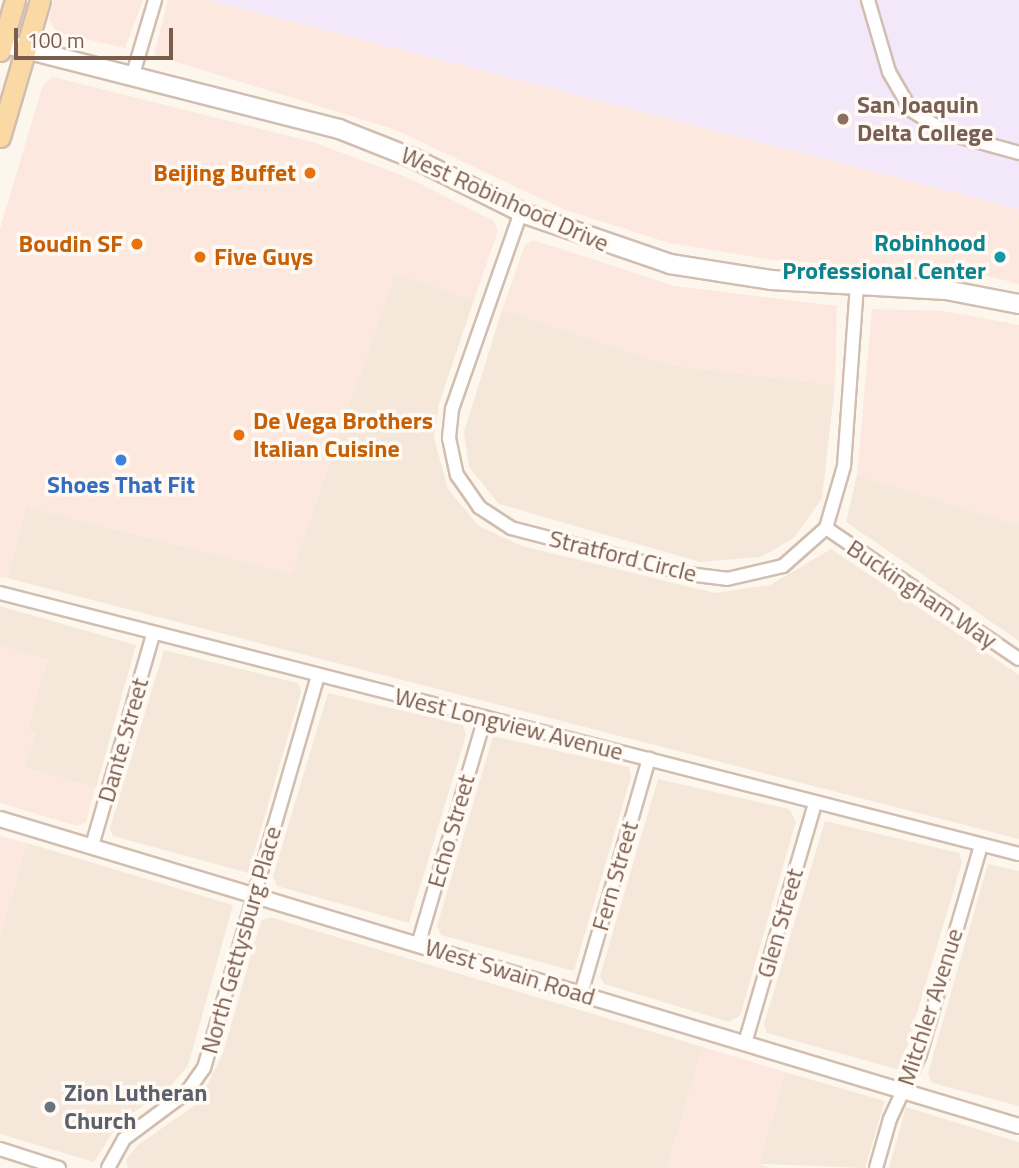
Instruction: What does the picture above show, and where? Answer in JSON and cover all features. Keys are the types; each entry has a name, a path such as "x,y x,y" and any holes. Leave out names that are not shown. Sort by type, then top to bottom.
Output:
{"main road":[{"path":"1,45 15,0"},
{"path":"0,137 40,0"},
{"name":"West Robinhood Drive","path":"1,45 133,74 339,129 415,159 521,212 588,239 670,264 771,280 946,290 1019,303"}],"street":[{"path":"133,74 155,0"},
{"path":"868,0 889,72 911,110 947,133 1019,153"},
{"name":"Stratford Circle","path":"521,212 450,418 453,463 479,506 512,528 712,578 741,577 783,566 826,528"},
{"path":"826,528 844,466 857,285"},
{"name":"Buckingham Way","path":"826,528 1019,659"},
{"name":"West Longview Avenue","path":"0,593 153,635 1019,854"},
{"name":"Dante Street","path":"92,846 153,635"},
{"name":"North Gettysburg Place","path":"108,1168 124,1139 187,1091 204,1068 318,676"},
{"name":"Echo Street","path":"418,945 485,718"},
{"name":"Fern Street","path":"581,994 649,759"},
{"name":"Glen Street","path":"745,1043 814,803"},
{"name":"West Swain Road","path":"0,819 1019,1126"},
{"name":"Mitchler Avenue","path":"876,1168 903,1091 920,1054 981,845"},
{"path":"0,1149 60,1168"}],"shaded area":[{"path":"54,0 143,0 125,48 56,32 49,19"},
{"path":"168,0 209,0 1019,209 1019,284 980,274 774,260 669,243 563,209 396,130 154,55"},
{"name":"San Joaquin Delta College","path":"209,0 1019,0 1019,209 317,28"},
{"path":"53,77 313,142 409,178 494,221 498,231 474,300 395,274 291,574 26,506 7,578 0,577 0,229 43,85"},
{"path":"533,240 675,286 837,306 835,385 665,364 502,310 525,245"},
{"path":"395,273 474,300 439,404 434,438 448,489 479,526 522,546 715,593 770,585 831,549 1019,675 1019,839 7,578 26,506 291,574"},
{"path":"872,309 944,311 1019,325 1019,525 857,475"},
{"path":"502,310 665,364 835,385 822,498 794,538 761,557 700,562 499,504 469,467 464,432"},
{"path":"857,475 1019,525 1019,641 846,522"},
{"path":"0,606 136,645 96,788 25,768 35,733 27,730 47,660 0,646"},
{"path":"0,646 47,660 27,730 36,733 25,768 95,788 86,822 77,826 0,803"},
{"path":"164,650 298,683 301,692 248,873 113,836 110,828"},
{"path":"328,693 463,725 466,735 409,923 277,886 273,876"},
{"path":"493,736 629,767 631,777 574,971 441,935 437,926"},
{"path":"658,779 789,809 796,821 740,1016 729,1022 604,984 600,976"},
{"path":"825,821 959,853 962,862 900,1070 767,1033 764,1024"},
{"path":"0,836 27,843 0,936"},
{"path":"27,843 233,905 188,1066 167,1090 120,1121 94,1162 0,1134 0,936"},
{"path":"988,864 1019,871 1019,1106 932,1083 928,1073"},
{"path":"270,917 703,1047 667,1168 128,1168 126,1159 138,1145 198,1103 223,1053 261,921"},
{"path":"703,1047 785,1072 759,1164 770,1168 667,1168"},
{"path":"785,1072 885,1101 865,1168 759,1164"},
{"path":"906,1107 1019,1142 1019,1168 889,1168"}],"place":[{"name":"San Joaquin Delta College","path":"843,119"},
{"name":"Beijing Buffet","path":"310,173"},
{"name":"Boudin SF","path":"137,244"},
{"name":"Five Guys","path":"200,257"},
{"name":"Robinhood Professional Center","path":"1000,257"},
{"name":"De Vega Brothers Italian Cuisine","path":"239,435"},
{"name":"Shoes That Fit","path":"121,460"},
{"name":"Zion Lutheran Church","path":"50,1107"}]}
